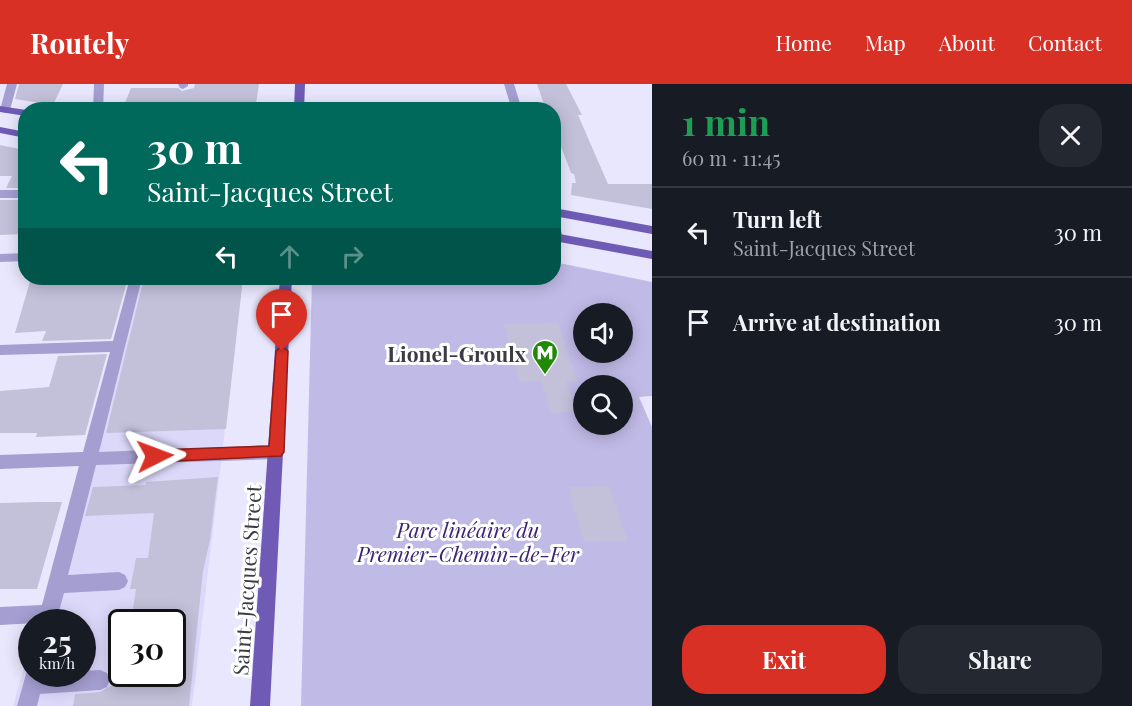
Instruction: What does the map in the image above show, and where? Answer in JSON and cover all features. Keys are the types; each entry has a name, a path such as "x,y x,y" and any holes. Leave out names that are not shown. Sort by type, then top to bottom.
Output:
{"main road":[{"path":"299,102 300,84"},
{"path":"2,109 18,112"},
{"path":"0,130 18,133"},
{"path":"561,214 652,230"},
{"path":"561,235 652,255"},
{"name":"Saint-Jacques Street","path":"260,706 286,285"}],"street":[{"path":"2,109 12,84"},
{"path":"98,102 99,84"},
{"path":"509,84 515,102"},
{"path":"0,194 18,194"},
{"path":"0,258 18,257"},
{"path":"50,609 134,285"},
{"path":"0,350 120,345"},
{"path":"0,462 276,452"},
{"path":"57,584 119,581"},
{"path":"0,616 18,617"},
{"path":"96,680 100,680"},
{"path":"27,706 31,687"}],"shaded area":[{"path":"137,285 242,285 192,706 13,706 18,687 96,687 96,609 41,609"}],"green space":[{"name":"Parc linéaire du Premier-Chemin-de-Fer","path":"561,263 652,282 652,396 639,397 652,427 652,706 301,706 312,285 561,285"}],"building":[{"path":"19,84 63,84 54,102 15,99"},
{"path":"195,84 259,84 256,102 125,102 131,88 178,88 182,91 194,88"},
{"path":"537,84 566,84 582,115 578,115 608,184 652,184 652,209 571,195 572,183 576,183 561,147 561,102 543,102"},
{"path":"0,145 18,149 18,188 6,188 12,176 0,176"},
{"path":"0,200 18,200 18,234 0,235"},
{"path":"29,285 126,285 111,339 42,341 46,331 15,333"},
{"path":"142,285 242,285 226,429 106,433"},
{"path":"558,323 575,375 573,375 573,381 566,381 573,401 573,412 551,413 541,381 519,382 504,324"},
{"path":"107,354 85,435 36,437 37,433 0,433 0,391 49,387 58,356"},
{"path":"218,477 210,540 203,571 189,706 73,706 75,694 100,692 108,687 186,687 186,609 133,609 136,589 130,589 136,558 148,558 154,513 85,516 93,487 146,485 146,482"},
{"path":"609,486 628,541 584,542 568,487"},
{"path":"62,502 37,589 0,589 0,503"}],"place":[{"name":"Lionel-Groulx","path":"545,376"}],"route":[{"path":"155,456 276,452 282,351"}]}
